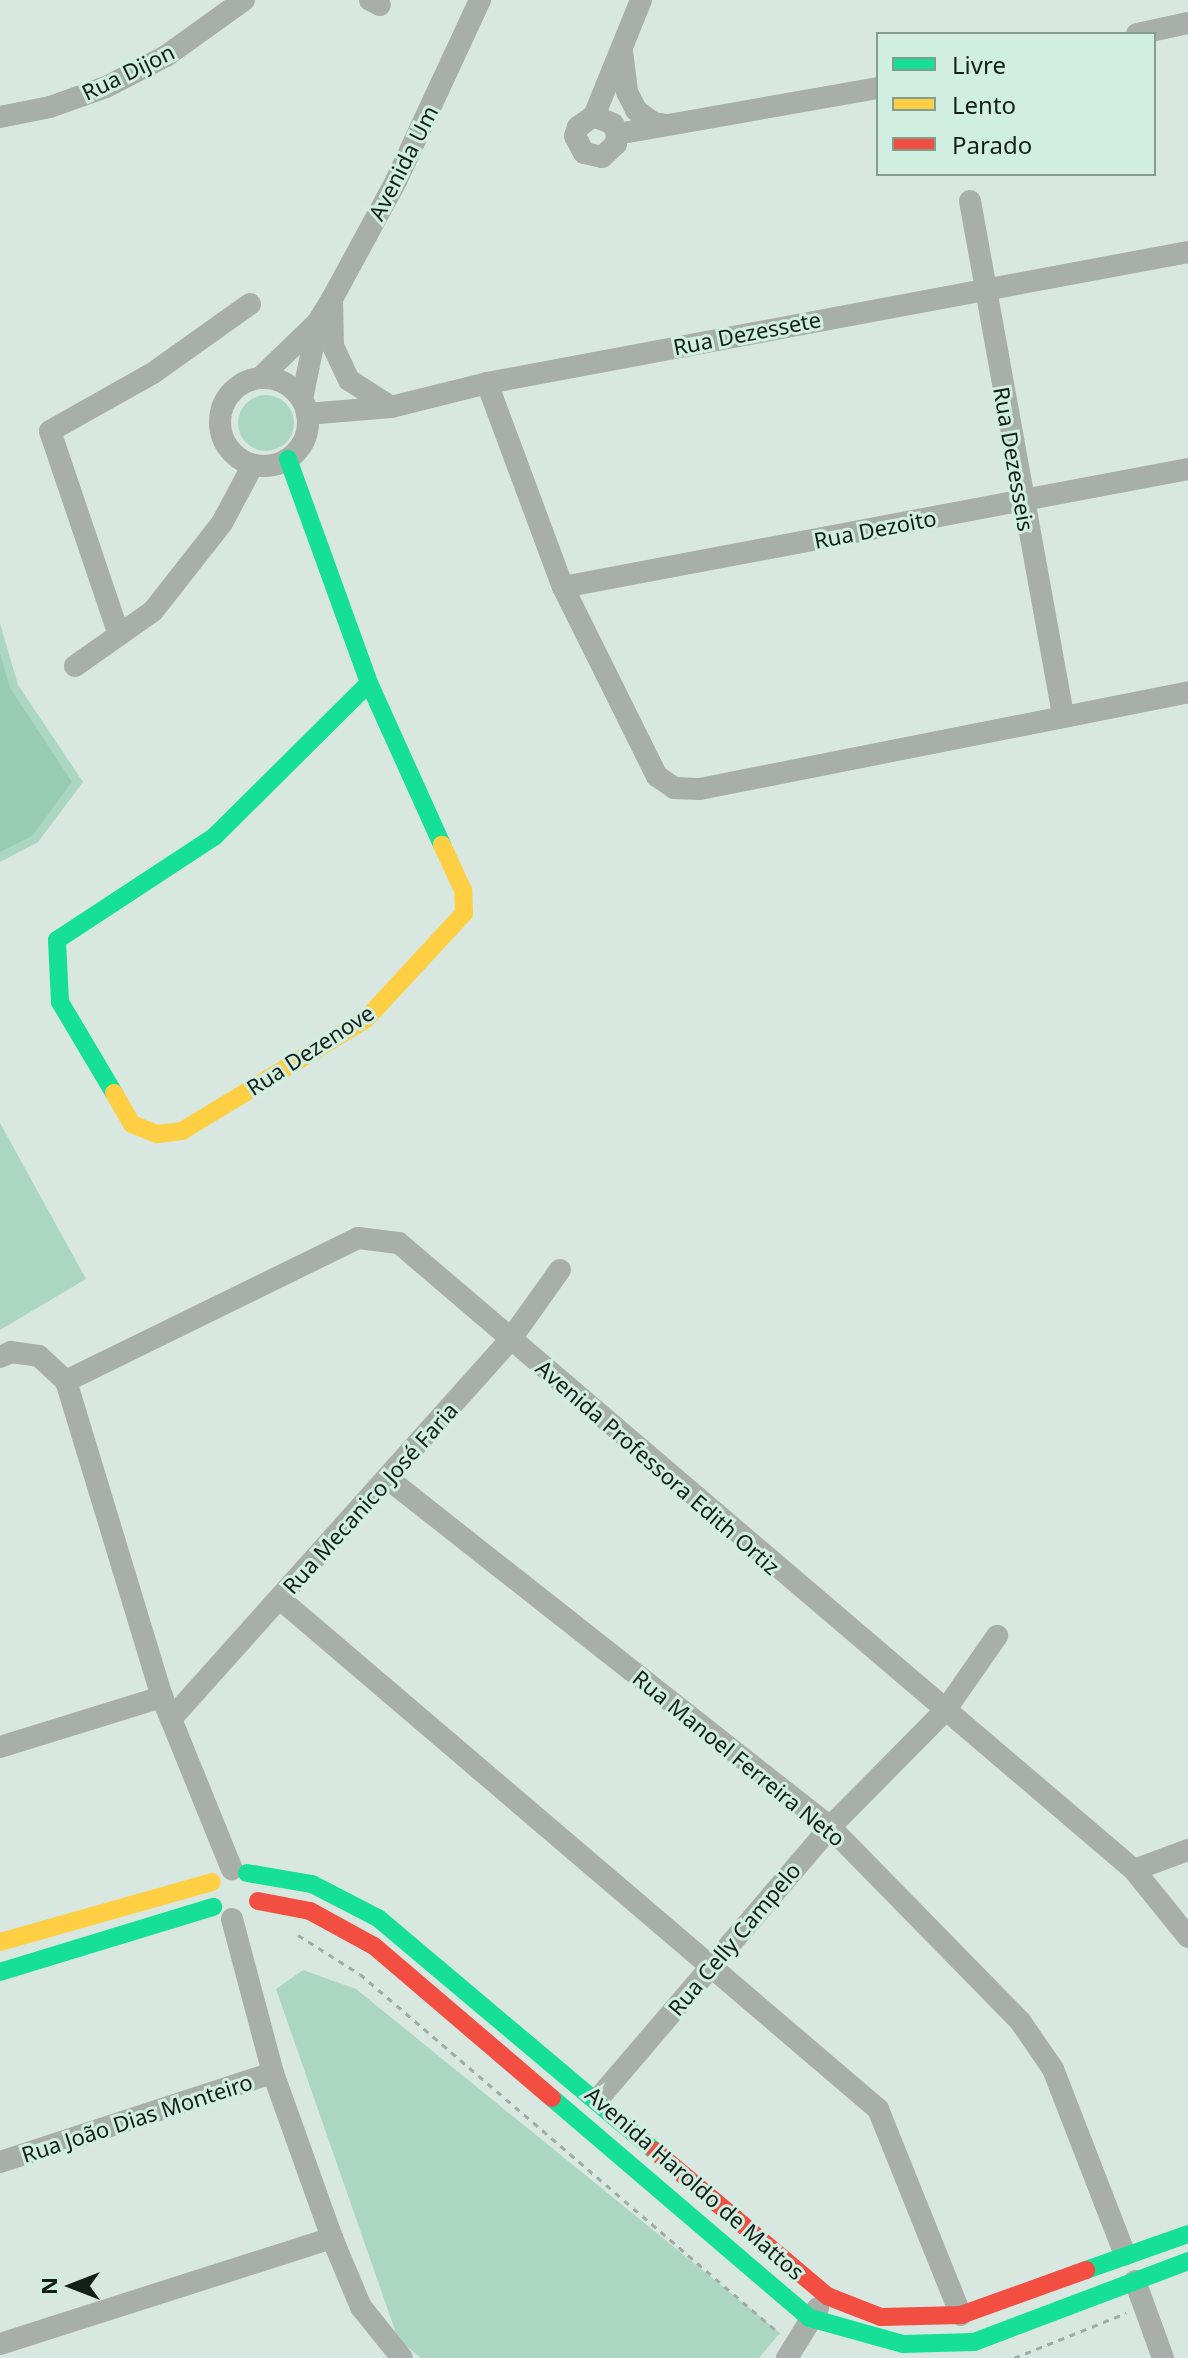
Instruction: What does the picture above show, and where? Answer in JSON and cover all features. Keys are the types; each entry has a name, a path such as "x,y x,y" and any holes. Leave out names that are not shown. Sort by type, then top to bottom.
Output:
{"street":[{"name":"Rua Dijon","path":"0,117 50,107 106,87 166,56 244,0"},
{"name":"Avenida Um","path":"261,377 318,322 332,299 396,181 480,0"},
{"path":"594,116 613,124 617,134 616,144 602,157 584,153 577,146 578,127 594,116 641,0"},
{"path":"1146,32 1188,23"},
{"path":"622,50 627,92 636,110 653,123 677,127"},
{"path":"617,134 677,127 876,88"},
{"name":"Rua Dezesseis","path":"970,201 1021,502 1063,715"},
{"name":"Rua Dezessete","path":"305,406 391,407 487,383 1188,252"},
{"path":"332,299 333,346 349,380 391,407"},
{"path":"119,635 50,431 179,356 250,304"},
{"name":"Avenida Um","path":"305,406 318,322"},
{"path":"261,377 278,380 305,406 301,447 288,459 253,465 225,444 221,409 244,382 261,377"},
{"path":"487,383 563,587 657,776 674,788 700,789 1188,692"},
{"name":"Rua Dezenove","path":"288,459 369,683 463,890 464,913 450,934 366,1019 182,1131 157,1134 132,1124 116,1103 60,1002 57,940 214,837 369,683"},
{"path":"75,666 153,611 222,523 253,465"},
{"name":"Rua Dezoito","path":"563,587 1188,469"},
{"name":"Avenida Professora Edith Ortiz","path":"66,1381 358,1238 399,1243 944,1712 1134,1870 1188,1937"},
{"name":"Rua Mecanico José Faria","path":"171,1719 510,1340 560,1270"},
{"path":"0,1357 11,1352 39,1356 66,1381 162,1697 239,1871 257,1885 258,1901 248,1915 222,1913 0,1972"},
{"name":"Rua Manoel Ferreira Neto","path":"387,1478 830,1827 1020,2021 1053,2069 1125,2255"},
{"path":"280,1599 712,1964 878,2109 961,2315"},
{"name":"Rua Celly Campelo","path":"598,2099 830,1827 944,1712 997,1636"},
{"path":"0,1747 162,1697"},
{"path":"1134,1870 1188,1850"},
{"path":"0,1942 212,1882 239,1871"},
{"name":"Avenida Haroldo de Mattos","path":"239,1871 312,1884 378,1918 598,2099 827,2296 881,2317 961,2315 1188,2234"},
{"path":"212,1882 273,2073 332,2238 361,2307 402,2358"},
{"name":"Avenida Haroldo de Mattos","path":"258,1901 310,1911 374,1946 810,2318 903,2344 976,2350 1188,2261"},
{"name":"Rua João Dias Monteiro","path":"0,2162 273,2073"},
{"path":"0,2344 332,2238"},
{"path":"1135,2281 1163,2358"},
{"path":"791,2352 810,2318 827,2296"}],"path":[{"path":"295,1933 360,1974 791,2352"},
{"path":"1014,2358 1144,2306"}],"green space":[{"path":"266,395 286,403 294,423 286,443 266,451 246,443 238,423 246,403"},
{"path":"0,623 18,685 83,782 38,842 0,862"},
{"path":"0,654 10,688 72,782 32,836 0,852"},
{"path":"0,1123 86,1279 0,1330"},
{"path":"303,1970 356,1989 780,2333 759,2358 421,2358 398,2339 276,1989"}],"traffic: fast":[{"path":"288,459 369,683 442,845"},
{"path":"114,1093 60,1002 57,940 214,837 369,683"},
{"path":"247,1873 312,1884 378,1918 655,2151"},
{"path":"0,1972 213,1907"},
{"path":"552,2098 810,2318 903,2344 974,2342 1188,2261"},
{"path":"1086,2270 1188,2234"}],"traffic: slow":[{"path":"114,1093 132,1124 157,1134 182,1131 366,1019 464,913 463,890 442,845"},
{"path":"0,1942 212,1882"}],"traffic: jam":[{"path":"258,1901 310,1911 374,1946 552,2098"},
{"path":"655,2151 827,2296 881,2317 961,2315 1086,2270"}]}
